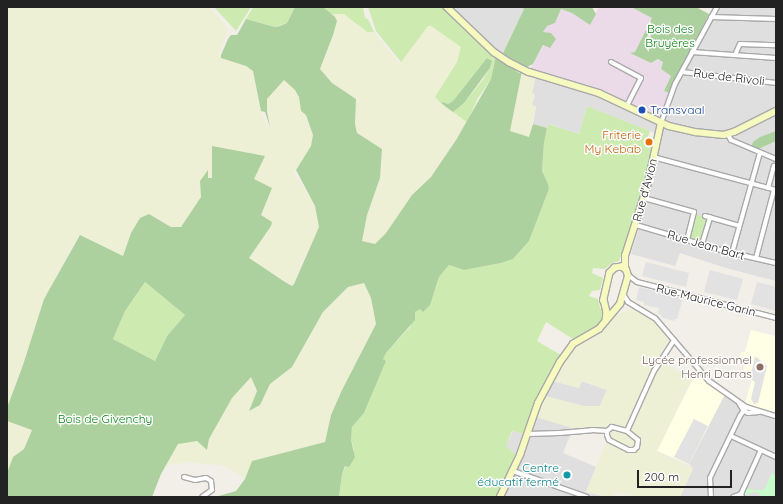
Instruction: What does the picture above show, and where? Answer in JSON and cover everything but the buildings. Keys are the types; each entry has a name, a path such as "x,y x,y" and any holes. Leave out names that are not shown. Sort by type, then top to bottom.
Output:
{"street":[{"path":"447,7 501,57 521,69 599,93 660,123 695,132 712,135 728,135 776,111"},
{"path":"660,123 668,99 711,17 718,7"},
{"path":"711,17 776,19"},
{"path":"734,55 740,44 776,45"},
{"path":"692,52 776,58"},
{"path":"611,62 641,78 628,106"},
{"name":"Rue de Rivoli","path":"682,72 776,83"},
{"name":"Rue d'Avion","path":"500,497 513,471 528,434 538,403 560,362 577,341 599,329 617,307 623,294 625,288 626,256 644,198 660,123"},
{"path":"728,135 731,140 776,159"},
{"path":"732,253 760,153"},
{"path":"653,157 775,190 756,258"},
{"path":"768,188 774,166"},
{"path":"644,198 694,212 687,240"},
{"path":"705,216 740,226"},
{"path":"702,244 710,217"},
{"name":"Rue Jean Bart","path":"636,225 732,253 776,263"},
{"name":"Rue d'Avion","path":"606,321 607,312 604,300 610,273 626,256"},
{"path":"617,267 626,272"},
{"name":"Rue Maurice Garin","path":"626,272 637,282 776,318"},
{"path":"625,288 637,282"},
{"path":"623,294 626,300 655,318 702,374 745,409 751,413 759,412 776,416"},
{"path":"606,306 617,307 634,305"},
{"path":"627,431 654,371 674,340"},
{"path":"711,497 709,484 745,409"},
{"path":"528,434 560,434 592,430 607,431 615,427 627,431 638,440 639,445 634,450 629,450 609,440 607,431"},
{"path":"731,436 776,457"},
{"path":"733,497 742,495 761,450"},
{"path":"513,471 587,497"},
{"path":"184,477 195,480 206,478 211,482 212,490 202,497"}],"shaded area":[{"path":"7,7 210,7 225,25 228,32 218,56 246,66 253,71 261,111 268,127 271,127 267,111 267,99 283,81 282,78 294,89 299,97 301,111 306,115 313,135 311,146 294,172 315,206 319,227 318,233 308,249 293,286 248,258 271,226 271,222 212,178 208,178 199,185 201,197 181,228 171,227 157,217 131,233 123,256 79,235 44,299 23,365 7,408"},
{"path":"444,7 521,7 524,9 500,59 478,41"},
{"path":"599,7 631,7 653,18 635,52 631,53 651,63 660,59 663,62 661,69 671,76 664,91 669,93 658,119 599,91 530,69 544,45 543,32 547,26 555,23 561,9 572,13 590,25"},
{"path":"721,7 776,7 776,109 730,132 712,133 664,122 669,101 689,61"},
{"path":"330,14 344,14 353,20 361,29 367,32 374,32 399,63 428,26 431,26 462,47 457,62 435,97 467,122 431,177 412,195 386,233 375,244 362,241 367,215 380,178 382,149 357,133 355,124 356,98 332,83 320,69 337,21"},
{"path":"522,71 536,76 532,93 535,95 532,105 536,107 529,137 510,131"},
{"path":"536,76 590,91 657,123 656,131 655,133 587,106 579,134 549,124 547,128 533,124 536,107 531,105 535,95 532,93"},
{"path":"776,112 776,281 726,268 680,253 675,266 631,254 647,201 662,129 664,127 704,136 726,137"},
{"path":"646,262 689,273 686,287 642,276"},
{"path":"710,270 743,279 737,300 704,292"},
{"path":"757,282 776,287 776,311 751,304"},
{"path":"364,283 371,298 376,324 342,390 331,415 325,442 253,461 245,479 226,466 185,462 165,466 178,443 197,441 207,449 209,439 232,398 251,376 260,405 270,384 292,367 323,312 348,287"},
{"path":"639,287 683,298 677,319 674,321 661,317 662,315 658,314 659,308 644,305 644,302 636,300"},
{"path":"631,308 654,321 675,346 661,362 692,379 657,451 693,468 680,497 638,497 616,492 613,497 607,497 586,492 610,434 594,428 573,428 536,417 545,396 583,406 600,406 607,390 582,381 579,388 553,381 572,352 581,344 599,335 613,317"},
{"name":"Lycée professionnel Henri Darras","path":"751,330 776,335 776,412 745,404 752,379 742,377 746,358 740,357 741,352 745,352"},
{"path":"755,356 767,366 758,403 754,404 751,399 755,382 752,380 751,374"},
{"path":"696,373 725,394 689,464 657,451"},
{"path":"553,381 579,388 581,381 607,390 600,406 583,406 545,396"},
{"path":"725,394 743,407 776,417 776,497 680,497 693,469 689,464"},
{"path":"536,417 573,428 563,453 596,467 586,492 607,497 496,497 506,446 513,431 531,436"},
{"path":"694,419 708,426 689,464 674,457"},
{"path":"7,421 32,429 24,449 13,457 7,473"}],"green space":[{"path":"214,7 251,7 236,31"},
{"path":"253,7 295,7 287,23 275,27 246,19"},
{"name":"Bois de Givenchy","path":"295,7 323,7 335,17 337,21 320,69 332,83 356,99 355,124 357,133 382,149 380,178 367,215 362,241 375,244 386,233 412,195 431,177 456,140 491,79 496,56 519,73 522,71 510,131 529,137 533,124 547,128 544,143 542,171 549,189 529,241 513,259 501,263 464,270 449,265 439,277 430,305 423,312 420,309 415,312 415,320 386,353 383,359 386,361 364,413 352,427 351,440 355,457 349,467 345,466 342,474 339,497 215,497 236,491 245,479 252,461 325,442 331,415 342,390 376,324 371,298 364,283 348,287 323,312 292,367 270,384 260,405 249,411 257,391 251,377 232,398 209,439 207,450 197,441 178,444 161,474 152,497 7,497 7,473 13,457 24,449 32,430 7,421 7,408 23,365 44,299 80,235 123,256 131,233 140,218 149,214 171,227 181,227 201,197 200,181 208,170 208,178 212,178 212,146 265,156 254,179 272,188 261,215 272,222 271,226 249,258 285,282 292,286 294,284 319,227 315,206 296,170 311,146 313,135 306,115 301,111 299,97 295,90 284,80 267,99 267,111 270,127 265,112 261,111 253,71 246,66 221,58 228,39 231,35 237,35 246,19 275,27 287,23","holes":["145,282 185,315 167,336 155,361 113,339 125,311"]},
{"path":"323,7 363,7 365,18 368,19 374,32 367,32 344,14 330,14"},
{"path":"368,7 444,7 496,56 491,79 478,98 467,122 453,112 464,103 482,81 490,68 492,61 487,58 453,101 448,104 443,102 441,103 435,97 457,62 461,47 431,26 428,26 401,62 376,31"},
{"path":"521,7 592,7 596,14 590,25 572,13 561,9 555,23 547,26 543,32 551,33 556,39 550,48 543,45 533,64 527,67 514,63 503,53 524,9"},
{"name":"Bois des Bruyères","path":"631,7 696,7 709,14 669,93 664,91 671,76 661,69 663,62 658,59 651,63 630,53 635,52 652,18"},
{"path":"487,58 492,61 490,68 464,103 453,112 441,103 443,102 448,104 453,101"},
{"path":"587,106 650,131 645,145 653,147 648,170 638,207 619,261 612,263 605,269 593,268 592,273 603,278 600,290 592,291 589,296 598,299 600,308 605,312 602,322 588,332 573,339 546,322 537,341 561,355 543,386 524,434 512,431 506,446 517,456 510,473 496,497 339,497 342,474 354,449 351,440 352,427 364,413 386,361 382,360 386,353 410,327 415,312 434,293 439,277 449,265 464,270 501,263 513,259 529,241 549,189 542,172 544,143 548,124 579,134"},
{"path":"776,131 776,141 756,150 751,148 753,142 760,137"},
{"path":"697,214 709,219 702,241 700,242 689,238"},
{"path":"145,282 185,315 167,336 155,361 113,339 125,311"},
{"path":"772,473 776,475 776,497 760,497 759,493 754,492 745,495 746,488 753,490 764,490"}],"place":[{"name":"Transvaal","path":"642,110"},
{"name":"Friterie My Kebab","path":"649,142"},
{"name":"Lycée professionnel Henri Darras","path":"760,367"},
{"name":"Centre éducatif fermé","path":"567,475"}]}
